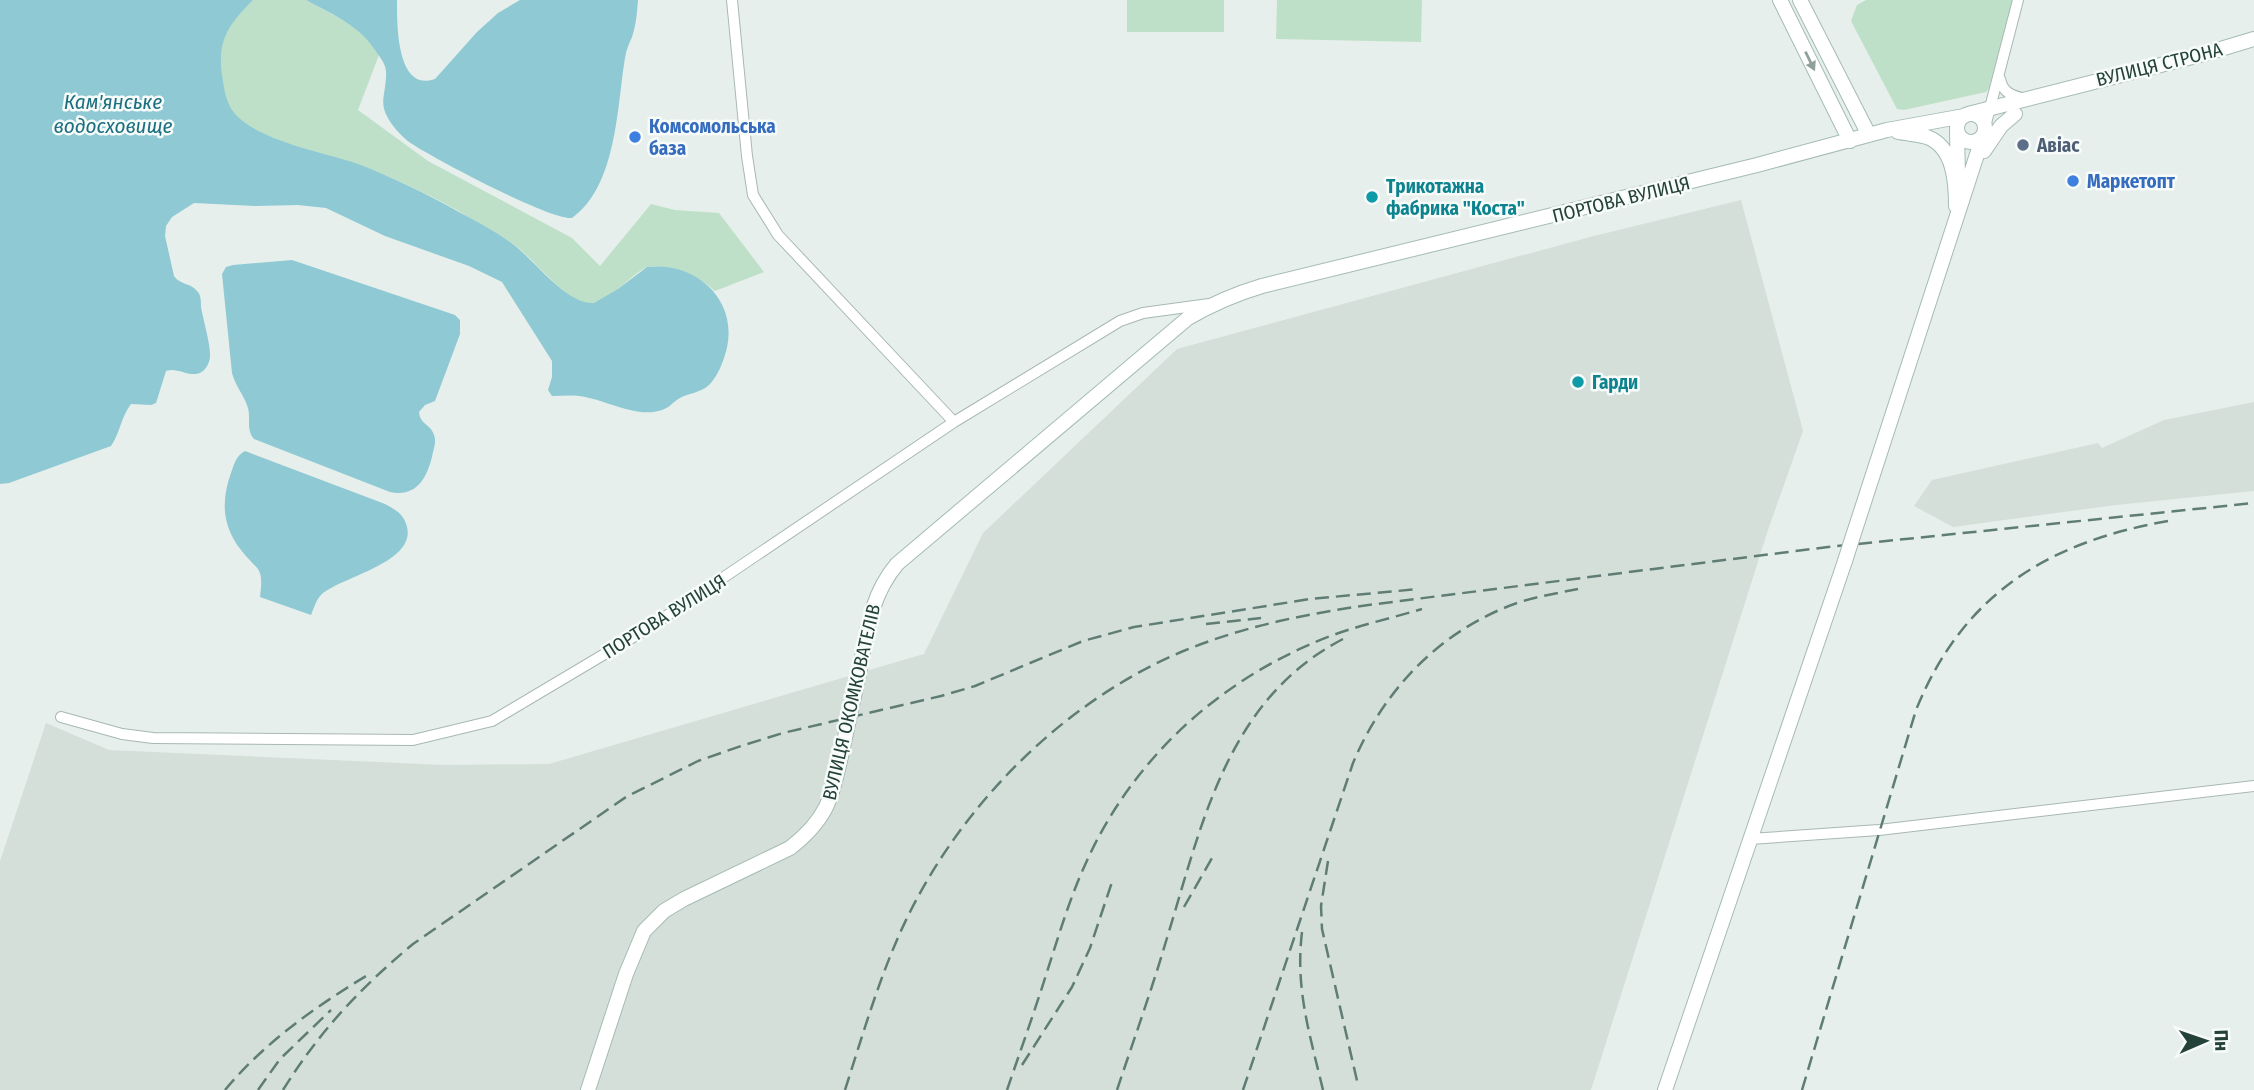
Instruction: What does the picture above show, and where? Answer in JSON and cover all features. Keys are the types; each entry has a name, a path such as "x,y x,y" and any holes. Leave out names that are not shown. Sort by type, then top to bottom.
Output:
{"street":[{"path":"732,0 753,195 778,235 954,422"},
{"path":"1780,0 1850,141"},
{"path":"1800,0 1869,135"},
{"path":"1665,1090 1845,561 1984,132 2018,0"},
{"name":"ВУЛИЦЯ СТРОНА","path":"2064,89 2254,39"},
{"path":"2000,76 2004,90 2026,99"},
{"path":"1960,202 1961,138 1958,123 1991,100 1997,88"},
{"path":"1887,130 1968,114 2064,89"},
{"path":"1887,130 1925,131 1976,142 1984,132 2064,89"},
{"path":"1968,114 1978,116 1984,132"},
{"path":"1960,202 1990,140 2015,114"},
{"path":"1887,130 1928,137 1945,152 1952,164 1960,202"},
{"name":"ПОРТОВА ВУЛИЦЯ","path":"1167,336 1188,318 1236,293 1887,130"},
{"name":"ПОРТОВА ВУЛИЦЯ","path":"61,717 122,734 153,738 413,740 492,721 650,627 954,422 1120,321 1143,313 1211,304"},
{"name":"ВУЛИЦЯ ОКОМКОВАТЕЛІВ","path":"588,1090 626,974 644,931 664,911 790,848 820,820 831,798 872,608 886,577 897,564 1167,336"},
{"path":"1751,839 1879,830 2254,786"}],"shaded area":[{"path":"1741,200 1803,431 1768,530 1591,1090 0,1090 0,861 46,723 109,750 444,765 549,764 924,654 983,533 1177,349 1590,237"},
{"path":"2254,402 2254,491 2116,505 1953,527 1914,506 1932,480 2098,443 2102,448 2164,420"}],"green space":[{"path":"253,0 306,0 352,25 369,40 379,55 358,110 428,161 572,238 600,266 651,204 675,210 719,213 764,272 715,291 684,272 666,267 647,267 601,301 585,303 568,294 516,246 445,204 369,169 294,145 249,126 238,118 227,101 221,79 220,57 221,46 229,27"},
{"path":"1127,0 1224,0 1224,32 1127,32"},
{"path":"1277,0 1422,0 1421,42 1276,39"},
{"path":"1866,0 2013,0 1989,88 1986,92 1904,110 1897,109 1851,21 1857,5"}],"water":[{"name":"Кам'янське водосховище","path":"0,0 253,0 231,25 221,52 226,97 232,110 242,120 272,137 358,164 396,180 487,227 508,240 562,290 584,302 594,303 647,267 684,271 700,279 722,304 727,321 728,339 718,372 706,388 680,398 664,409 652,412 631,410 579,396 552,396 548,390 552,377 552,361 502,282 469,266 385,236 326,208 194,203 172,217 166,226 165,236 174,276 195,288 200,296 210,352 206,368 194,374 166,371 156,403 131,404 111,446 0,484"},
{"path":"306,0 397,0 401,53 413,76 422,81 435,79 477,32 498,13 520,0 638,0 634,28 625,55 612,144 598,186 587,204 572,218 541,210 491,187 409,142 385,113 383,102 386,70 370,43 354,28"},
{"path":"292,260 455,315 460,320 460,334 435,401 425,405 419,412 421,420 433,431 435,443 427,473 413,489 407,492 390,492 254,439 251,435 247,405 232,373 222,274 226,267 233,265"},
{"path":"245,451 389,506 404,519 407,540 389,560 321,595 311,615 260,597 260,574 235,541 225,513 226,493 234,463"}],"railway":[{"path":"845,1090 898,937 931,874 958,834 988,796 1058,727 1097,698 1138,673 1181,652 1228,635 1277,622 1376,604 1828,547 2254,503"},
{"path":"1802,1090 1916,710 1935,669 1958,634 1985,605 2015,580 2048,559 2125,530 2168,521"},
{"path":"283,1090 311,1049 342,1012 375,977 413,944 626,797 698,761 783,733 975,686 1083,641 1134,627 1310,599 1419,589"},
{"path":"1243,1090 1353,763 1379,714 1413,670 1455,635 1479,620 1513,605 1578,589"},
{"path":"1007,1090 1079,878 1103,829 1149,762 1207,706 1274,662 1338,633 1422,609"},
{"path":"1206,624 1261,618"},
{"path":"1117,1090 1207,809 1225,768 1246,730 1271,695 1304,664 1343,639"},
{"path":"1184,907 1212,858"},
{"path":"1328,861 1321,906 1322,929 1358,1085"},
{"path":"1022,1065 1072,987 1090,948 1113,879"},
{"path":"1302,932 1302,993 1323,1090"},
{"path":"225,1090 273,1041 366,976"},
{"path":"258,1090 280,1059 331,1010"}],"place":[{"name":"Комсомольська база","path":"635,137"},
{"name":"Авіас","path":"2023,145"},
{"name":"Маркетопт","path":"2073,181"},
{"name":"Трикотажна фабрика \"Коста\"","path":"1372,197"},
{"name":"Гарди","path":"1578,382"}]}
